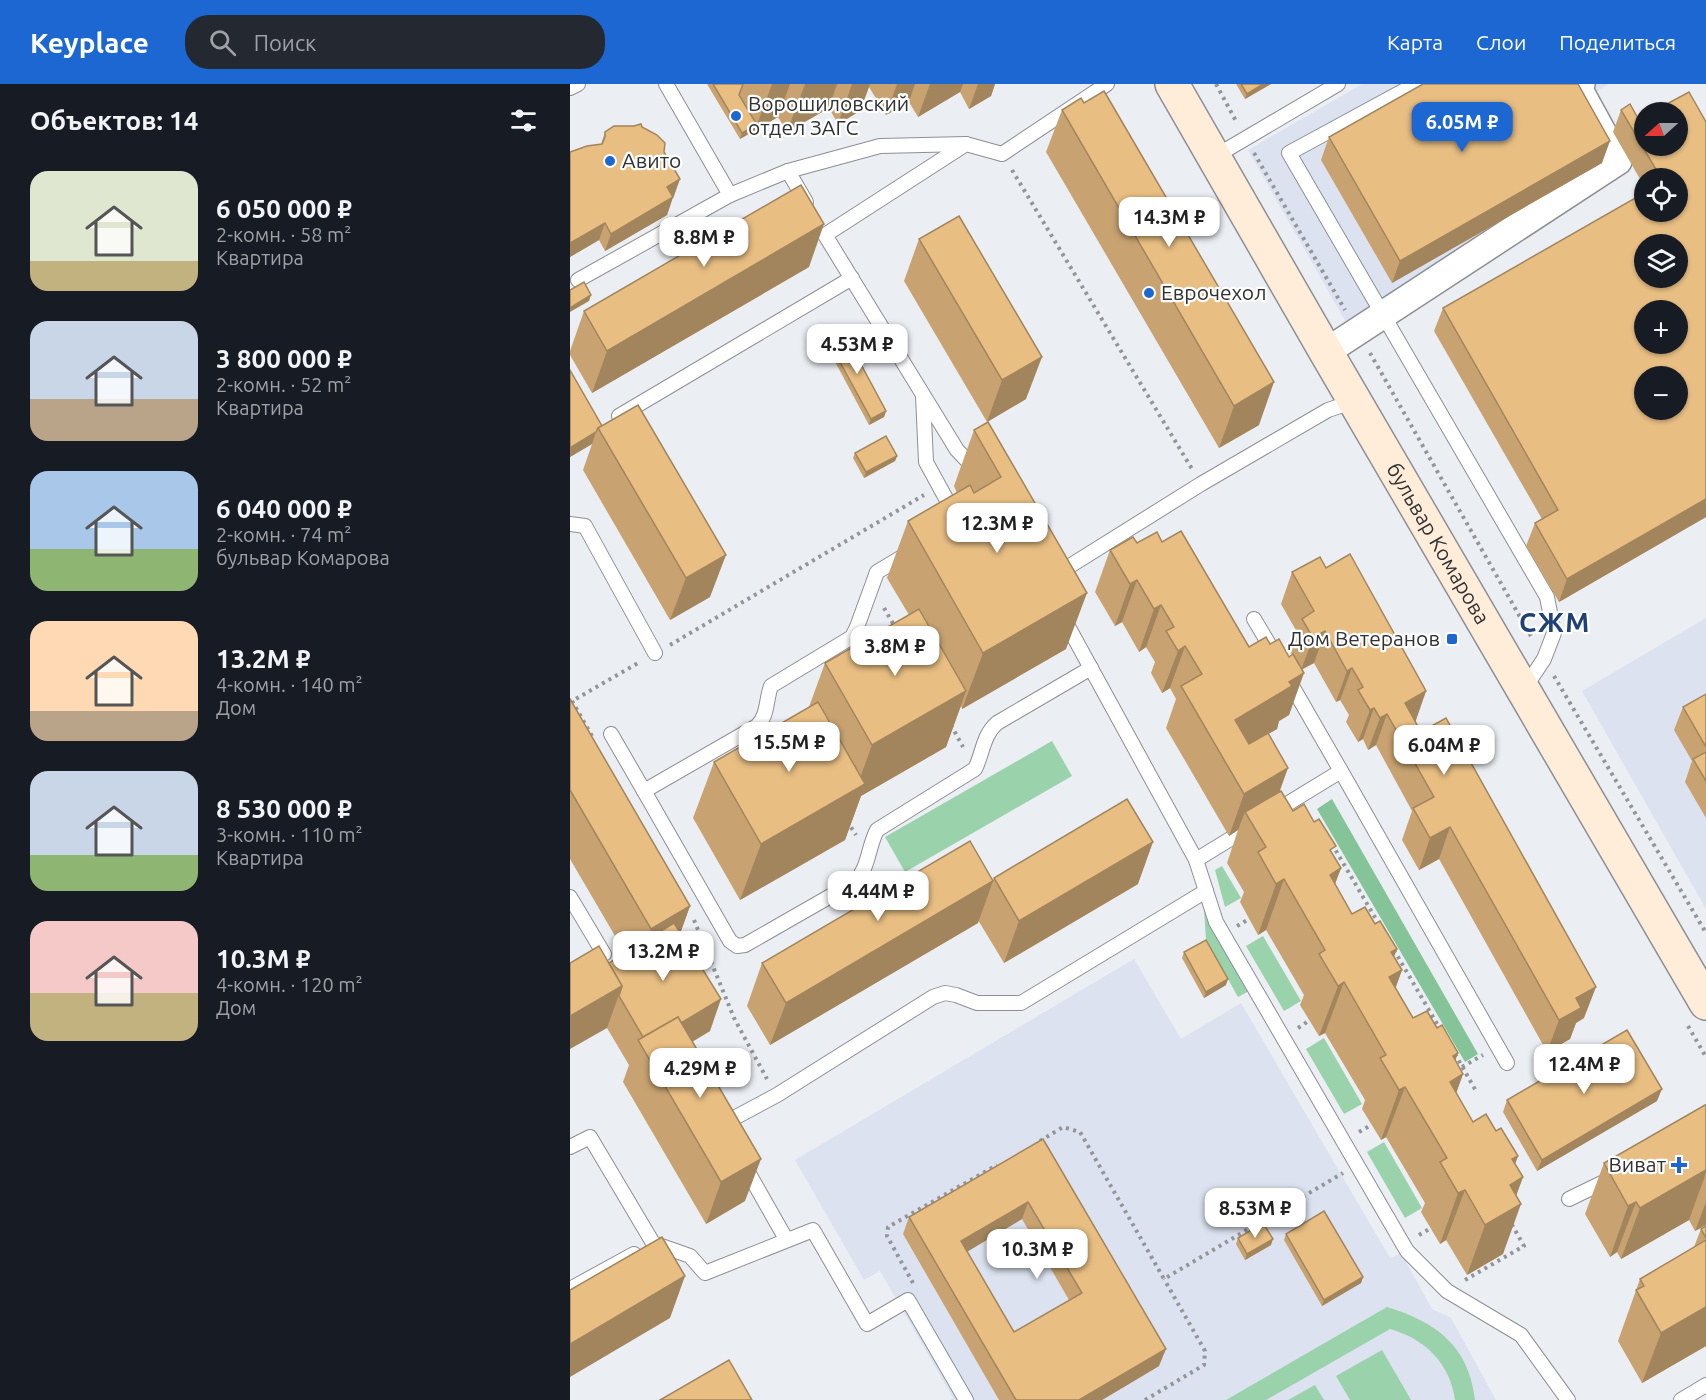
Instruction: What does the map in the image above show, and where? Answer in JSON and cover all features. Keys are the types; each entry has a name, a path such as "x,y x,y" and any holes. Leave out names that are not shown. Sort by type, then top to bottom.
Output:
{"street":[{"name":"бульвар Комарова","path":"1172,84 1524,690 1701,983"},
{"path":"1326,352 1618,161 1577,86 1581,84"}],"lane":[{"path":"570,88 578,84"},
{"path":"666,84 730,195"},
{"path":"579,280 730,195 788,171 880,146 966,144 1002,154 1107,84"},
{"path":"1214,157 1338,84"},
{"path":"1416,84 1289,153 1547,597 1554,633 1544,659 1524,690"},
{"path":"820,226 966,144"},
{"path":"788,171 957,450 983,478"},
{"path":"619,416 852,278"},
{"path":"923,396 926,462 956,515 957,522 953,527"},
{"path":"1043,583 1201,484 1328,410 1355,401"},
{"path":"570,524 585,526 656,653"},
{"path":"644,791 757,726 762,721 771,686 852,637 877,572 923,544"},
{"path":"1060,612 1065,634 1091,668 1196,860 1216,922 1407,1251 1447,1291 1521,1335 1568,1400"},
{"path":"1254,619 1507,1063"},
{"path":"611,734 730,940 737,946 745,945 855,882 861,876 877,830 975,769 980,760 986,736 997,723 1091,668"},
{"path":"1196,860 1341,771"},
{"path":"726,1134 721,1125 777,1095 933,997 945,993 977,1004 1021,1002 1206,891"},
{"path":"570,897 604,954"},
{"path":"570,1147 590,1137 653,1243 690,1256 705,1273 813,1230 867,1324 908,1300 966,1400"},
{"path":"737,1153 786,1239"},
{"path":"1569,1199 1623,1173"},
{"path":"570,1289 653,1243"},
{"path":"1682,1400 1706,1385"}],"path":[{"path":"1216,84 1544,659 1706,933"},
{"path":"1002,154 1201,484"},
{"path":"656,653 939,487"},
{"path":"872,585 900,636"},
{"path":"946,718 975,769"},
{"path":"845,816 868,856"},
{"path":"1327,835 1386,936"},
{"path":"692,915 734,1018 777,1095"},
{"path":"1392,946 1445,1037"},
{"path":"1451,1047 1476,1091"},
{"path":"1032,1145 1063,1127 1080,1132 1205,1351 1204,1365 1145,1400"},
{"path":"908,1300 919,1294 887,1236 888,1227 1002,1163"},
{"path":"1164,1279 1357,1165"},
{"path":"1447,1291 1524,1246 1506,1215"}],"shaded area":[{"path":"1362,84 1609,84 1578,102 1618,179 1351,331 1248,150"},
{"path":"1706,618 1706,909 1582,691"},
{"path":"1134,959 1181,1039 1241,1003 1390,1258 1401,1253 1432,1309 1451,1318 1496,1400 950,1400 953,1398 880,1271 864,1280 795,1160"}],"green space":[{"path":"1052,741 1072,776 905,872 885,837"},
{"path":"1332,799 1478,1054 1465,1062 1317,809"},
{"path":"1222,866 1241,898 1225,907 1215,870"},
{"path":"1204,910 1251,990 1238,997 1206,940"},
{"path":"1263,936 1301,1001 1284,1011 1246,946"},
{"path":"1324,1038 1362,1104 1344,1114 1306,1049"},
{"path":"1384,1142 1422,1208 1405,1218 1367,1152"},
{"path":"1387,1307 1421,1320 1447,1339 1466,1365 1472,1381 1475,1400 1455,1400 1448,1375 1434,1354 1414,1339 1390,1329 1266,1400 1226,1400"},
{"path":"1382,1350 1411,1400 1350,1400 1336,1376"},
{"path":"1315,1385 1324,1400 1288,1400"}],"building":[{"path":"713,84 743,84 739,95 757,125 742,133"},
{"path":"1241,84 1263,84 1247,94"},
{"path":"1423,84 1578,84 1610,141 1400,261 1329,137"},
{"path":"1104,91 1274,382 1234,406 1062,110 1081,98 1084,103"},
{"path":"1689,92 1706,122 1706,499 1567,579 1535,523 1558,510 1443,308 1634,199 1634,222 1688,222 1688,168 1655,168 1648,156 1688,156 1688,102 1670,102"},
{"path":"1630,104 1634,111 1634,132 1621,110"},
{"path":"641,124 665,143 664,152 680,179 667,187 673,197 611,234 605,223 570,243 570,152 602,144 605,132 614,126"},
{"path":"801,185 824,224 607,351 584,311"},
{"path":"959,216 1042,357 1002,380 919,239"},
{"path":"584,282 591,295 570,308 570,290"},
{"path":"843,331 886,411 871,419 828,340"},
{"path":"570,370 602,426 570,448"},
{"path":"638,405 726,555 686,578 598,428"},
{"path":"988,422 1087,593 983,653 908,521 970,485 974,493 1001,477 974,430"},
{"path":"886,436 897,456 866,472 855,453"},
{"path":"1181,531 1249,647 1266,637 1270,644 1279,639 1289,657 1293,654 1304,673 1289,682 1292,686 1235,720 1249,744 1268,733 1288,768 1244,794 1181,686 1202,674 1185,646 1178,651 1166,631 1174,627 1161,605 1154,609 1137,580 1130,584 1110,550 1133,537 1137,543 1157,532 1162,542"},
{"path":"1350,554 1426,691 1405,703 1421,732 1446,718 1596,987 1576,998 1581,1008 1559,1020 1450,827 1430,838 1413,808 1434,797 1387,714 1380,718 1374,708 1370,710 1358,690 1363,687 1352,668 1347,671 1325,631 1313,638 1302,619 1314,611 1292,572 1320,557 1326,568"},
{"path":"919,609 966,691 872,745 825,663"},
{"path":"1706,694 1706,747 1683,707"},
{"path":"570,699 690,906 651,929 570,790"},
{"path":"818,702 865,784 761,844 714,762"},
{"path":"1706,752 1706,781 1693,759"},
{"path":"1281,791 1293,811 1304,804 1314,822 1319,819 1336,846 1330,850 1341,868 1330,875 1352,914 1365,907 1375,924 1380,921 1397,949 1391,952 1402,970 1389,977 1413,1018 1427,1011 1437,1028 1442,1025 1458,1053 1453,1056 1463,1074 1450,1082 1473,1122 1486,1114 1496,1131 1501,1128 1518,1156 1512,1159 1523,1177 1510,1185 1521,1204 1485,1225 1465,1190 1458,1193 1440,1162 1447,1158 1405,1087 1399,1090 1380,1058 1386,1055 1344,982 1338,986 1319,954 1325,950 1284,879 1276,884 1258,852 1266,847 1245,812"},
{"path":"1127,799 1153,842 1019,921 994,878"},
{"path":"970,841 993,881 786,1003 762,963"},
{"path":"674,923 721,999 681,1023 678,1017 643,1037 619,996 622,986 609,963"},
{"path":"1206,940 1228,979 1206,992 1184,952"},
{"path":"599,946 622,986 570,1016 570,963"},
{"path":"678,1017 761,1159 721,1182 638,1040"},
{"path":"1627,1030 1662,1089 1542,1160 1507,1100"},
{"path":"1705,1105 1706,1170 1640,1208 1636,1202 1628,1206 1604,1163"},
{"path":"1043,1139 1166,1349 1079,1400 1016,1400 909,1217","holes":["1028,1202 1082,1293 1014,1332 961,1241"]},
{"path":"1324,1211 1363,1277 1324,1300 1286,1234"},
{"path":"1263,1223 1273,1239 1247,1254 1238,1238"},
{"path":"1706,1226 1706,1238 1701,1229"},
{"path":"662,1237 685,1276 570,1344 570,1290"},
{"path":"1706,1240 1706,1307 1661,1333 1636,1290 1644,1286 1640,1279"},
{"path":"729,1360 752,1400 660,1400"}],"place":[{"name":"Ворошиловский отдел ЗАГС","path":"736,116"},
{"name":"Авито","path":"610,161"},
{"name":"Еврочехол","path":"1149,293"},
{"name":"Дом Ветеранов","path":"1452,639"},
{"name":"Виват","path":"1679,1165"}],"district":[{"name":"СЖМ","path":"1555,623"}]}
